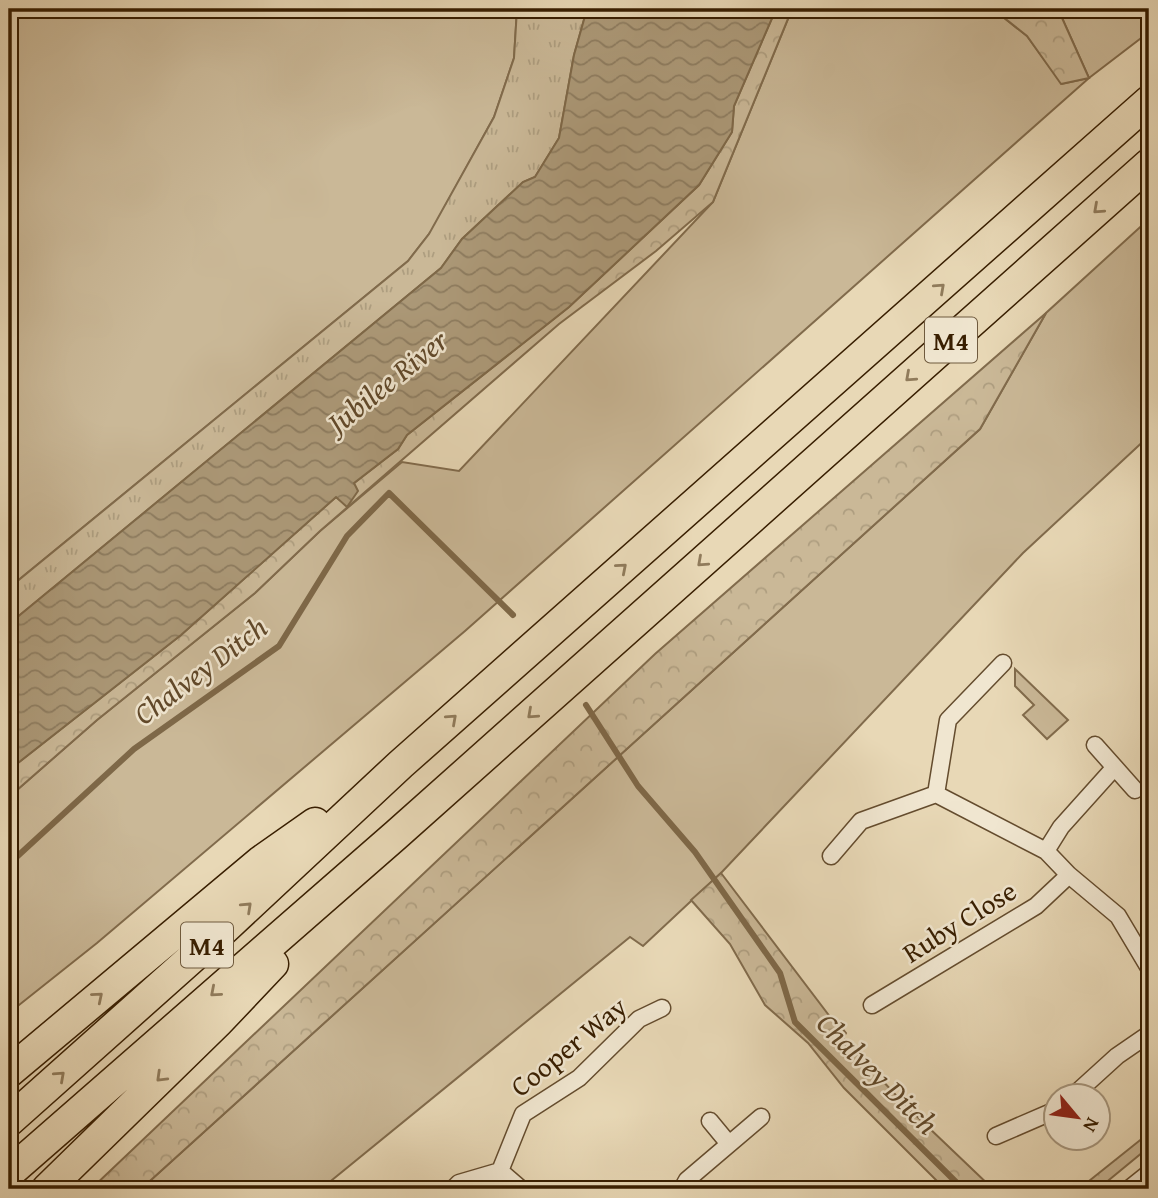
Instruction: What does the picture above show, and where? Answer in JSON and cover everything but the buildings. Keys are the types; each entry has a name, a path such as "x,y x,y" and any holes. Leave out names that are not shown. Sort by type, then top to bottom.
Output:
{"highway":[{"name":"M4","path":"9,1121 211,941 401,764 1149,101"},
{"name":"M4","path":"9,1173 396,835 1149,164"},
{"name":"M4","path":"9,1072 261,861 401,764"},
{"name":"M4","path":"47,1189 219,1021 396,835"}],"street":[{"path":"936,794 948,720 1003,663"},
{"path":"1095,745 1135,789"},
{"path":"1046,851 1061,827 1114,768"},
{"path":"831,856 861,821 936,794 1046,851 1118,916 1148,964"},
{"name":"Ruby Close","path":"872,1005 1036,905 1069,874"},
{"name":"Cooper Way","path":"500,1171 523,1114 579,1078 639,1019 662,1008"},
{"path":"1089,1082 1117,1056 1149,1034"},
{"path":"996,1136 1042,1116"},
{"path":"682,1189 687,1180 761,1117"},
{"path":"710,1121 729,1144"},
{"path":"453,1189 459,1183 500,1171 521,1189"},
{"path":"1129,1189 1149,1173"}],"green space":[{"path":"9,9 517,9 514,58 494,117 432,230 408,261 10,587"},
{"path":"517,9 587,9 574,55 559,138 535,177 523,182 462,239 441,268 9,624 9,588 408,261 429,234 494,117 514,58"},
{"path":"776,9 792,9 713,202 656,251 559,324 320,531 255,593 97,720 9,797 9,770 181,635 336,497 347,506 353,484 398,449 407,435 569,307 699,185 732,132 734,106"},
{"path":"792,9 993,9 1027,36 1062,84 1089,78 465,631 97,943 9,1013 9,797 97,720 255,593 320,531 402,462 459,471 713,202"},
{"path":"993,9 1058,9 1089,78 1061,84 1027,36"},
{"path":"1058,9 1149,9 1149,32 1089,78"},
{"path":"1149,219 1149,436 1023,553 721,873 643,946 630,937 321,1189 141,1189 980,429 1046,313"},
{"path":"1046,313 980,429 141,1189 91,1189 655,654"},
{"path":"1015,669 1068,720 1047,739 1023,715 1034,705 1015,686"},
{"path":"721,873 831,1018 833,1017 846,1033 843,1038 905,1105 993,1189 945,1189 844,1088 808,1043 765,1005 730,944 691,900"},
{"path":"1149,1133 1149,1147 1098,1189 1079,1189"}],"water":[{"name":"Jubilee River","path":"587,9 776,9 734,106 732,132 699,185 569,307 407,435 398,449 354,483 358,491 347,507 336,497 181,635 9,770 9,624 441,268 462,239 523,182 535,177 559,138 574,55"}],"waterway":[{"name":"Chalvey Ditch","path":"9,864 134,749 279,646 347,536 389,493 513,615"},
{"name":"Chalvey Ditch","path":"586,705 638,786 695,852 780,973 795,1022 963,1189"}]}
